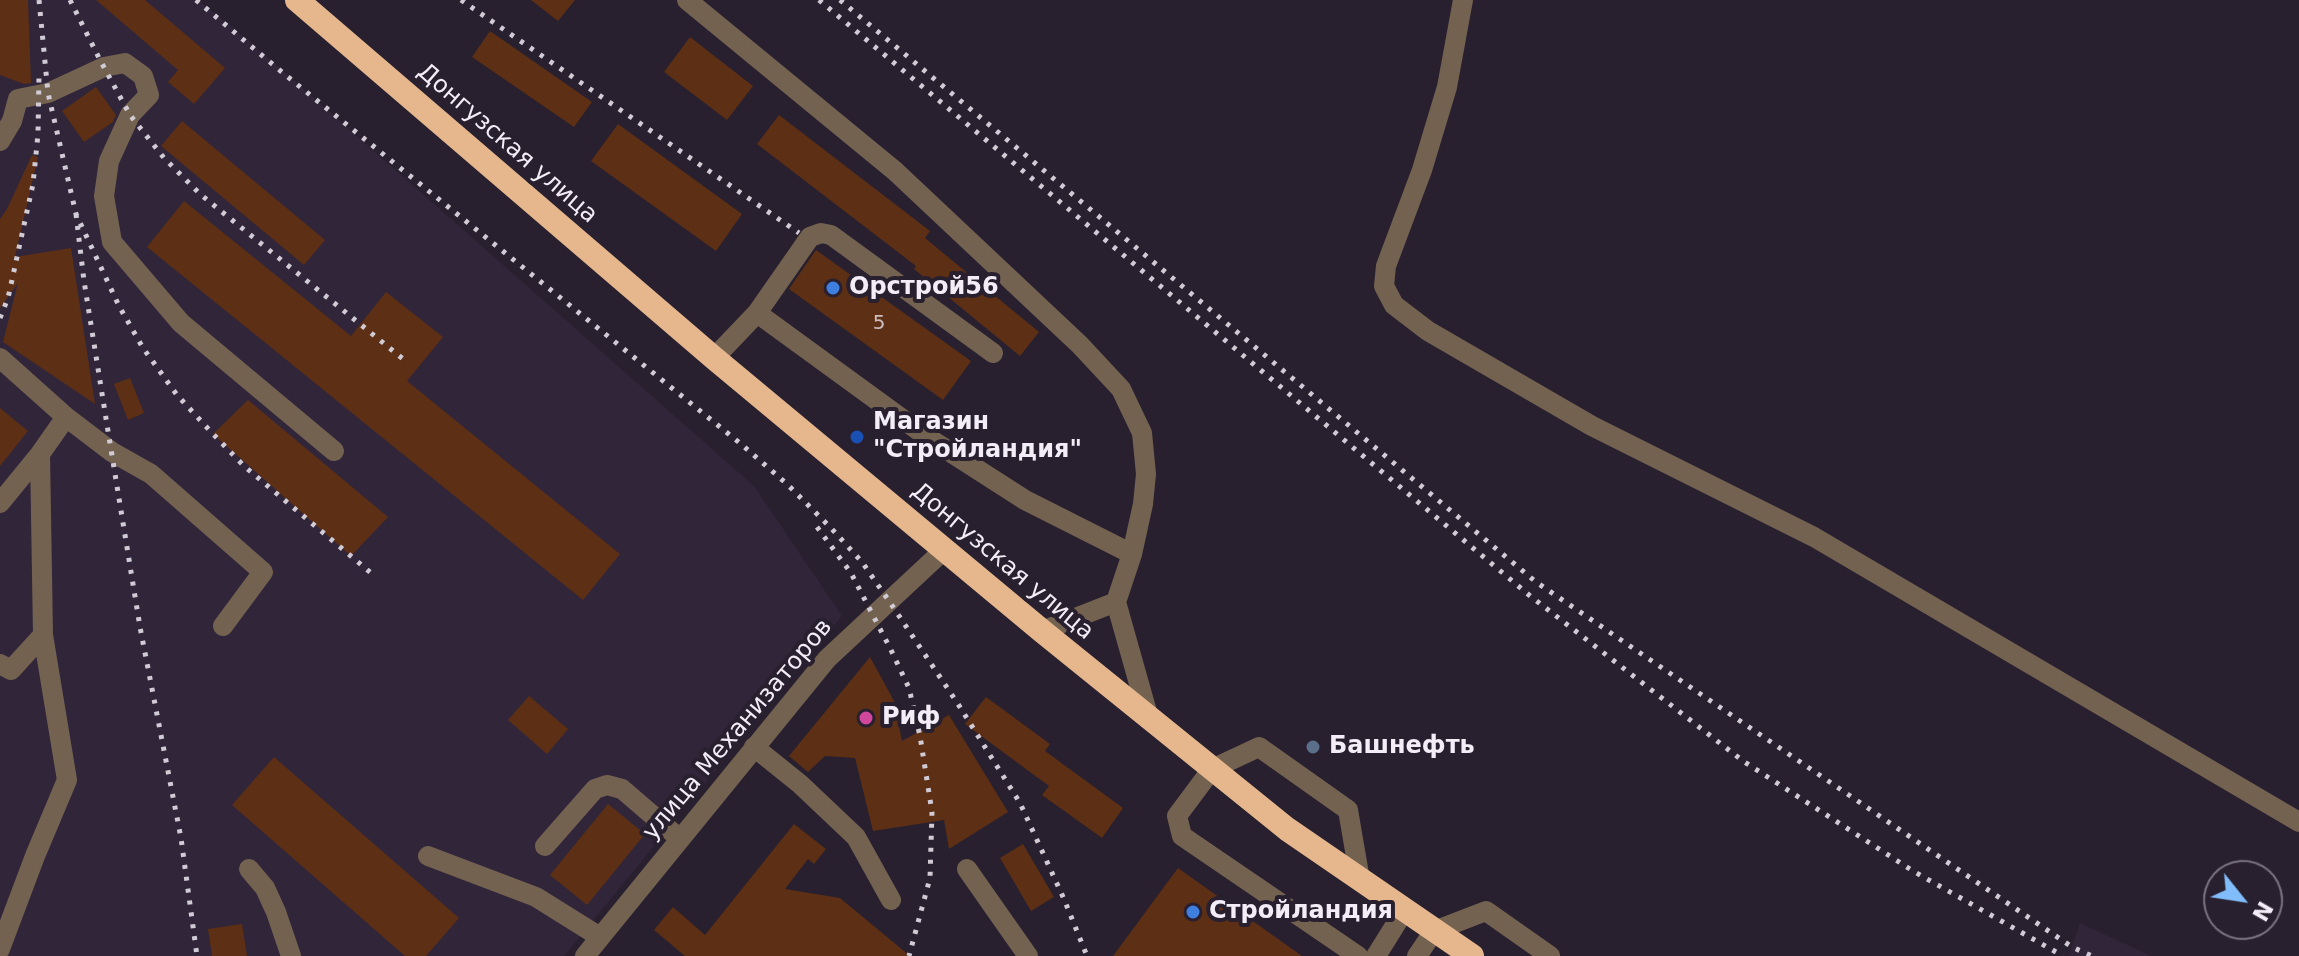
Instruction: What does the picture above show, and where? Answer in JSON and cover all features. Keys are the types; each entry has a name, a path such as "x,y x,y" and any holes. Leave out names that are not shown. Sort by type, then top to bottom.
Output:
{"highway":[{"name":"Донгузская улица","path":"297,0 714,358 1149,719 1287,829 1472,956"}],"street":[{"path":"687,0 895,171 1080,345 1121,389 1142,433 1146,474 1132,554 1116,602 1149,719"},
{"path":"1463,0 1447,87 1422,170 1386,266 1384,286 1394,305 1428,331 1592,426 1814,537 2299,822"},
{"path":"0,141 12,121 9,97 48,93 104,67 125,63 143,76 149,95 130,115 109,161 104,196 112,242 181,323 334,451"},
{"path":"714,358 757,313 810,237 821,233 831,235 993,353"},
{"path":"757,313 930,439 989,477 1025,500 1132,554"},
{"path":"0,358 66,417 112,452 151,474 263,572 223,626"},
{"path":"0,503 66,417"},
{"path":"0,949 67,780 43,635 40,454"},
{"name":"улица Механизаторов","path":"585,956 827,659 944,550"},
{"path":"1042,631 1116,602"},
{"path":"4,673 43,635"},
{"path":"754,747 800,784 856,837 891,900"},
{"path":"1358,956 1182,836 1177,816 1212,769 1259,747 1348,810 1360,880"},
{"path":"545,846 595,789 607,785 622,789 679,838"},
{"path":"428,856 536,897 600,937"},
{"path":"249,869 265,888 291,956"},
{"path":"967,869 1028,956"},
{"path":"1376,956 1404,911"},
{"path":"1417,956 1434,931 1486,911 1550,956"}],"shaded area":[{"path":"0,0 198,0 249,41 754,486 842,616 564,956 0,956"},
{"path":"2080,923 2151,956 2069,956"}],"building":[{"path":"0,0 28,0 31,83 24,84 0,75"},
{"path":"96,0 145,0 225,68 194,104 168,82 178,70"},
{"path":"531,0 575,0 558,21"},
{"path":"490,31 592,102 574,127 472,57"},
{"path":"690,37 753,86 727,120 664,72"},
{"path":"96,87 116,115 113,122 84,142 62,111"},
{"path":"779,115 930,231 925,238 1039,332 1020,356 914,269 916,266 757,144"},
{"path":"182,121 325,240 304,265 161,146"},
{"path":"618,124 742,214 716,251 591,161"},
{"path":"32,155 38,157 15,257 71,248 95,404 3,342 18,283 0,308 0,219"},
{"path":"184,201 351,336 386,292 443,337 407,381 620,554 583,600 147,247"},
{"path":"816,250 971,361 943,400 789,289"},
{"path":"130,378 144,413 128,420 114,384"},
{"path":"248,400 388,517 351,556 213,434"},
{"path":"0,408 28,431 0,466"},
{"path":"870,657 894,701 902,741 949,715 1008,812 949,849 944,820 873,831 855,758 825,756 808,772 789,756"},
{"path":"529,696 568,729 547,754 508,720"},
{"path":"986,697 1050,744 1045,751 1123,808 1102,838 1042,795 1049,786 965,724"},
{"path":"274,757 459,918 426,956 405,956 232,805"},
{"path":"608,804 645,834 587,905 550,875"},
{"path":"794,824 826,849 814,864 808,859 785,889 840,898 910,956 685,956 654,930 673,907 705,935"},
{"path":"1023,844 1054,897 1031,911 1000,858"},
{"name":"Стройландия","path":"1178,868 1302,956 1113,956"},
{"path":"242,924 247,956 212,956 208,929"}],"railway":[{"path":"39,0 48,93 76,214 119,306 143,348 177,395 244,466 371,573"},
{"path":"70,0 130,115 164,158 200,194 408,363"},
{"path":"196,0 741,444 831,528 862,562 889,601 1020,803 1087,956"},
{"path":"461,0 799,233"},
{"path":"819,0 1529,595 1743,761 1913,871 2063,956"},
{"path":"840,0 1536,582 2072,947 2092,956"},
{"path":"0,318 8,298 33,184 39,76"},
{"path":"76,214 108,431 140,627 181,838 197,956"},
{"path":"817,527 851,573 891,650 909,688 920,736 932,812 930,878 909,956"}],"place":[{"name":"Орстрой56","path":"833,288"},
{"name":"Магазин \"Стройландия\"","path":"857,437"},
{"name":"Риф","path":"866,718"},
{"name":"Башнефть","path":"1313,747"},
{"name":"Стройландия","path":"1193,912"}]}
